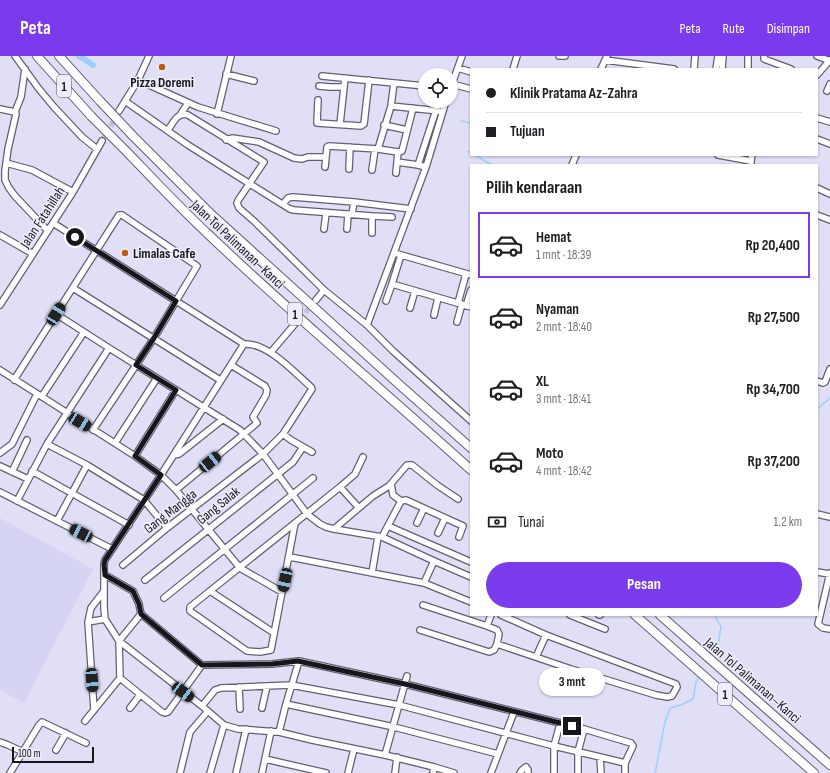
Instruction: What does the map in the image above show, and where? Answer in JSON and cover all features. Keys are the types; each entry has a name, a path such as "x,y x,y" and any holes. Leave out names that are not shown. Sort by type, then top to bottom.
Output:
{"highway":[{"name":"Jalan Tol Palimanan–Kanci","path":"37,56 91,116 176,203 258,281 470,469"},
{"name":"Jalan Tol Palimanan–Kanci","path":"59,56 132,135 212,215 402,388 470,447"},
{"name":"Jalan Tol Palimanan–Kanci","path":"636,616 814,773"},
{"name":"Jalan Tol Palimanan–Kanci","path":"661,616 830,764"}],"street":[{"path":"15,56 39,89 75,130 97,149"},
{"path":"119,112 150,56"},
{"path":"217,114 231,56"},
{"path":"462,56 458,68 470,72"},
{"path":"514,68 517,56"},
{"path":"558,56 565,56"},
{"path":"694,68 695,56"},
{"path":"716,68 718,56"},
{"path":"722,68 723,56"},
{"path":"748,56 748,68"},
{"path":"764,56 764,59 788,68"},
{"path":"817,56 830,60 818,74"},
{"path":"601,68 606,58 668,68"},
{"path":"25,69 21,97 4,163 5,180 9,188 48,231"},
{"path":"226,74 254,81"},
{"path":"322,76 418,85"},
{"path":"340,124 345,78"},
{"path":"138,80 217,114 276,131"},
{"path":"318,100 317,123 361,126 364,124 369,80"},
{"path":"372,170 376,149 391,106 394,83"},
{"path":"828,91 830,84"},
{"path":"319,86 344,87"},
{"path":"458,86 470,89"},
{"path":"125,101 188,145 250,185 294,210 392,217"},
{"path":"168,130 188,102"},
{"path":"391,106 443,113"},
{"path":"325,167 327,147 329,146 398,152 402,151 413,108"},
{"path":"418,165 437,108"},
{"path":"367,325 426,167 444,108"},
{"path":"0,109 16,112"},
{"path":"180,115 188,115 226,140 264,162 237,203 239,208 324,290 367,325 393,351 470,420"},
{"path":"818,118 830,122"},
{"path":"384,125 407,130"},
{"path":"226,140 232,138 259,142 294,158 302,159 308,157 326,157"},
{"path":"818,139 830,144"},
{"name":"Jalan Fatahillah","path":"0,305 54,223 102,141"},
{"path":"349,169 350,147"},
{"path":"396,173 398,152"},
{"path":"722,156 751,163"},
{"path":"397,162 426,167"},
{"path":"4,163 32,170 73,192"},
{"path":"818,188 830,194"},
{"path":"283,204 288,198 293,197 411,209"},
{"path":"347,229 354,202"},
{"path":"324,229 326,213"},
{"path":"14,380 119,215 122,215 197,264 154,338 93,430"},
{"path":"818,215 830,220"},
{"path":"372,216 372,233"},
{"path":"54,223 244,344 263,348 271,352 294,325"},
{"path":"0,235 33,254"},
{"path":"394,253 469,275 464,305"},
{"path":"386,302 401,255"},
{"path":"392,284 464,305"},
{"path":"73,288 220,380"},
{"path":"316,300 324,290"},
{"path":"410,308 415,291"},
{"path":"457,322 470,292"},
{"path":"434,316 438,298"},
{"path":"56,314 245,434 263,454 307,514 320,524 334,529 380,537 470,577"},
{"path":"0,453 12,444 39,395 84,332"},
{"path":"244,344 104,562 105,619 119,641 224,725 233,728 278,732 354,749 385,754 454,773"},
{"path":"17,501 47,444 109,348"},
{"name":"Gang Mangga","path":"123,564 263,454 283,434 312,389 271,352"},
{"path":"176,490 258,423 253,417 266,395 267,390 265,386 231,365"},
{"path":"818,381 825,382 830,369"},
{"path":"0,370 135,456 161,475 176,490 240,568 282,592"},
{"path":"115,443 157,378"},
{"path":"135,456 176,390"},
{"path":"174,455 179,454 223,419"},
{"path":"283,434 312,452"},
{"path":"12,472 28,440"},
{"path":"47,444 87,465 144,500 167,528"},
{"name":"Gang Salak","path":"145,580 296,459 303,447"},
{"path":"295,523 290,557 271,650 251,652 244,649 190,611 190,607 355,474 364,457"},
{"path":"57,521 87,465"},
{"path":"334,529 373,496 391,484 407,465 412,465 437,485 458,499"},
{"path":"0,466 28,479"},
{"path":"32,471 129,525"},
{"path":"164,598 313,478"},
{"path":"391,484 393,495 401,501 406,500 463,526 459,537"},
{"path":"340,487 359,508"},
{"path":"0,492 112,549"},
{"path":"372,573 380,537 388,526 401,501"},
{"path":"417,523 424,508"},
{"path":"818,514 830,517"},
{"path":"438,533 445,518"},
{"path":"388,526 470,562"},
{"path":"290,557 424,583 470,602"},
{"path":"424,583 434,561"},
{"path":"818,572 830,573 819,607 818,624 823,628 830,629"},
{"path":"105,575 133,591 139,604 141,614 202,665 272,664 298,661 405,684 584,729 633,744 625,763 625,773"},
{"path":"94,710 88,622 91,608 104,590"},
{"path":"210,591 274,633"},
{"path":"420,630 489,652 494,650 499,634 498,631 487,626 423,605"},
{"path":"85,721 120,678 119,641 141,614"},
{"path":"487,626 491,616"},
{"path":"497,644 656,695 667,697 672,696 677,687 676,684 546,635 503,616"},
{"path":"574,616 605,630"},
{"path":"88,622 105,619"},
{"path":"536,657 546,635"},
{"path":"278,732 298,661"},
{"path":"120,678 165,713 168,712 202,665"},
{"path":"385,754 394,727 407,676"},
{"path":"202,706 215,690 221,688 291,685 400,705 554,746 625,763"},
{"path":"262,708 267,686"},
{"path":"239,687 240,709"},
{"path":"130,708 140,695"},
{"path":"286,704 394,727 498,754"},
{"path":"180,773 190,732 208,711"},
{"path":"491,773 514,712"},
{"path":"10,773 38,725 42,722 86,743"},
{"path":"554,773 554,746 560,724"},
{"path":"210,773 224,725"},
{"path":"236,773 246,729"},
{"path":"578,773 578,752 584,729"},
{"path":"262,773 271,732"},
{"path":"56,750 66,733"},
{"path":"0,742 23,752"},
{"path":"348,773 354,749"},
{"path":"395,773 397,757"},
{"path":"600,757 601,773"},
{"path":"265,759 326,773"},
{"path":"432,773 434,767"},
{"path":"520,773 526,767 528,773"}],"shaded area":[{"path":"0,518 93,569 24,703 0,690"}],"waterway":[{"path":"79,56 93,65"},
{"path":"461,121 470,123"},
{"path":"477,156 490,164"},
{"path":"818,408 830,398"},
{"path":"711,653 718,645 721,627 716,618 717,616"},
{"path":"655,773 665,722 670,708 681,705 693,699 698,678"}],"tunnel":[{"path":"102,141 117,115"},
{"path":"294,325 314,303"}],"place":[{"name":"Pizza Doremi","path":"162,67"},
{"name":"Limalas Cafe","path":"125,253"}],"route":[{"path":"75,237 176,301 136,365 176,390 135,456 161,475 112,549 104,564 105,575 133,591 139,604 141,614 202,665 272,664 298,661 405,684 572,726"}]}
